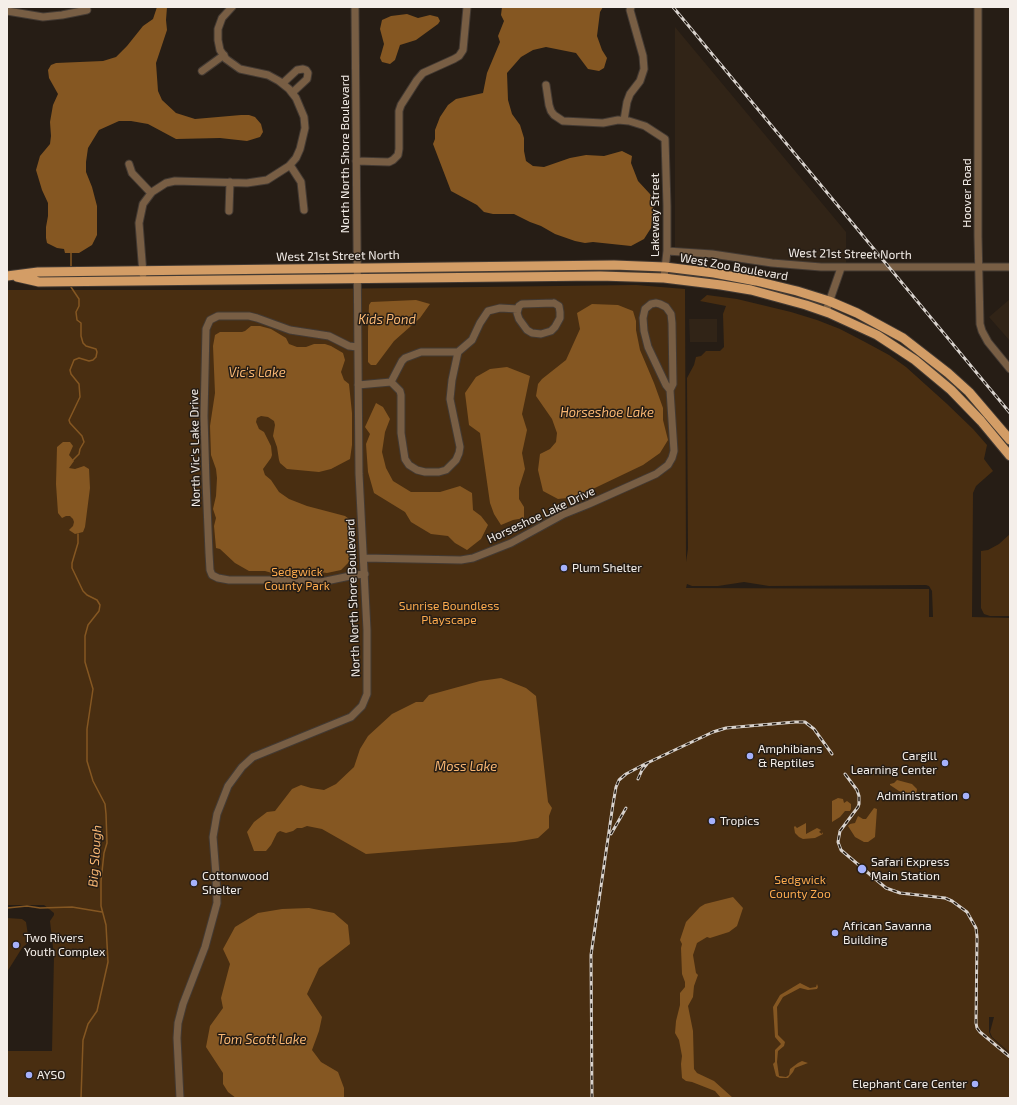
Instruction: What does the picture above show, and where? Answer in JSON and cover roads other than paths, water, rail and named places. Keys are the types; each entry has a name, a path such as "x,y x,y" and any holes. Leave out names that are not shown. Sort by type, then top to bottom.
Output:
{"main road":[{"name":"West 21st Street North","path":"9,276 54,271 614,265 665,267"},
{"name":"West Zoo Boulevard","path":"665,267 714,273 756,281 829,301 857,313 903,338 925,354 969,392 1010,440"},
{"name":"West 21st Street North","path":"9,276 39,282 600,276 664,278"},
{"name":"West Zoo Boulevard","path":"664,278 721,285 784,298 826,311 877,335 915,360 964,402 1010,456"}],"street":[{"path":"143,280 139,223 143,204 151,193 166,183 175,181 247,183 267,180 290,165 300,149 305,128 304,117 301,107 292,93 283,83 268,75 240,69 226,58 220,50 218,29 222,18 232,7"},
{"name":"North North Shore Boulevard","path":"180,1098 177,1038 178,1023 183,1004 205,947 217,904 213,837 217,814 228,786 236,774 253,757 347,720 362,706 366,699 368,689 365,574 358,474 355,7"},
{"path":"356,161 389,162 398,155 401,105 423,73 459,56 463,50 464,44 467,7"},
{"path":"546,85 548,105 554,115 563,121 603,123 624,120 626,102 640,81 644,69 643,56 630,10 631,7"},
{"name":"Hoover Road","path":"978,7 980,318 982,330 988,342 1010,369"},
{"path":"7,11 43,17 87,10"},
{"path":"202,71 224,55"},
{"path":"283,83 296,70 306,70 308,73 307,79 292,93"},
{"name":"Lakeway Street","path":"624,120 645,126 665,139 667,251 664,278"},
{"path":"129,164 132,173 151,193"},
{"path":"290,165 301,182 304,210"},
{"path":"229,211 230,182"},
{"name":"West 21st Street North","path":"667,251 712,254 772,263 841,268 1010,267"},
{"path":"826,311 841,268"},
{"path":"554,303 559,306 560,318 558,324 551,331 536,334 524,327 517,313 518,309 522,304 554,303"},
{"path":"656,303 666,307 672,318 673,384 670,390 666,385 648,347 644,330 643,318 645,309 651,304 656,303"},
{"path":"391,382 400,391 401,395 401,433 405,459 409,465 417,470 439,472 446,470 456,460 460,447 450,399 452,380 458,352 472,340 480,323 488,311 500,308 518,309"},
{"name":"North Vic's Lake Drive","path":"357,347 349,346 329,336 290,330 249,316 218,316 210,320 206,329 204,416 206,488 210,570 212,575 229,580 296,580 320,582 365,574"},
{"path":"391,382 402,360 405,358 420,352 458,352"},
{"path":"358,385 391,382"},
{"name":"Horseshoe Lake Drive","path":"364,558 461,560 473,558 511,543 564,514 656,474 668,465 674,451 670,390"}],"water":[{"path":"157,7 167,7 167,30 156,63 158,91 162,100 176,113 195,119 249,115 255,117 261,124 263,132 260,137 247,141 220,138 176,139 148,124 131,121 119,121 99,130 88,148 86,162 86,172 97,206 97,235 92,245 79,253 65,253 64,249 57,248 47,243 46,227 48,203 36,170 40,156 50,144 50,122 53,105 58,94 49,78 48,70 51,65 56,63 103,61 116,57 143,26 153,19"},
{"path":"502,7 603,7 600,12 597,36 602,50 607,58 604,68 599,71 588,69 576,53 546,47 533,50 521,57 507,73 508,100 512,114 520,125 524,138 526,161 533,166 544,167 570,158 586,155 604,156 622,151 632,156 631,163 638,181 650,194 653,201 651,228 644,239 631,246 575,241 555,234 514,214 493,214 484,212 477,205 451,191 433,144 435,139 435,130 440,117 448,105 456,99 483,93 487,73 500,42 498,36 504,21 501,15"},
{"path":"407,14 418,18 430,15 438,17 440,21 416,40 400,45 395,60 390,64 382,62 380,58 384,44 380,29 382,20 391,16"},
{"name":"Kids Pond","path":"416,300 430,304 420,318 394,341 376,365 371,365 368,362 368,331 369,305 371,302"},
{"name":"Horseshoe Lake","path":"592,304 618,305 633,311 640,350 663,408 663,420 668,440 660,453 643,465 576,497 558,499 543,491 538,470 540,454 550,449 556,442 557,433 552,419 536,396 538,384 566,360 580,329 577,313"},
{"name":"Vic's Lake","path":"251,326 260,326 271,329 286,338 289,344 297,347 325,344 343,353 345,360 341,372 344,380 349,384 352,413 352,445 350,459 331,469 319,472 287,469 280,463 279,460 277,447 273,436 275,425 274,421 268,417 261,416 257,418 256,422 259,429 264,432 271,446 271,458 263,469 265,475 271,480 279,492 289,499 307,506 345,516 352,521 353,527 350,561 341,570 327,573 320,572 311,575 291,573 279,575 265,571 249,571 235,563 220,549 216,548 214,526 216,518 213,509 216,496 217,478 216,469 211,455 210,426 215,393 213,346 215,335 220,332 242,332"},
{"name":"Horseshoe Lake","path":"507,367 530,376 522,414 527,430 522,453 525,469 519,488 519,499 524,507 524,518 513,520 501,525 494,514 490,503 480,433 469,425 465,393 476,377 490,369"},
{"path":"376,403 383,407 390,419 385,432 382,452 386,468 393,481 411,492 440,492 460,486 472,493 473,510 481,516 488,525 481,539 467,550 455,543 448,536 431,534 411,522 405,512 374,493 368,472 366,444 370,434 365,427"},
{"path":"63,442 70,442 73,446 69,455 74,461 69,468 75,469 84,466 89,469 90,488 85,527 83,532 75,534 69,530 73,526 73,519 70,516 62,518 58,513 56,484 57,447"},
{"name":"Moss Lake","path":"501,678 526,688 536,696 548,802 552,808 549,816 549,828 538,838 515,842 366,854 322,829 307,826 297,828 286,833 280,831 277,833 266,851 254,851 247,832 254,822 267,812 275,811 292,789 301,785 324,790 336,784 354,767 360,749 368,736 392,714 416,702 423,702 429,695 480,681"},
{"path":"897,780 912,784 917,789 916,795 914,796 899,791 890,785"},
{"path":"838,798 843,799 844,803 847,801 851,804 851,809 850,811 845,811 840,817 832,822 832,801"},
{"path":"874,808 877,809 875,837 868,842 864,842 855,837 848,826 855,823 858,816 866,819"},
{"path":"806,823 806,834 817,828 821,830 819,832 822,834 823,832 823,834 815,838 803,839 799,837 795,833 794,827 795,826 797,828"},
{"path":"733,897 743,908 737,926 729,932 710,938 707,937 697,943 693,955 696,973 698,975 694,986 693,997 688,1006 693,1031 694,1069 697,1073 714,1081 733,1098 721,1098 715,1091 686,1081 682,1078 682,1056 679,1040 675,1033 680,1005 680,993 685,987 682,974 682,944 680,940 686,922 700,907 705,904"},
{"name":"Tom Scott Lake","path":"309,908 334,913 348,925 350,944 319,968 307,994 322,1017 312,1050 321,1062 338,1072 344,1088 344,1098 236,1098 228,1092 223,1084 223,1073 206,1047 210,1026 223,1008 221,998 230,964 223,949 235,927 258,913 282,909"},
{"path":"800,983 810,988 816,987 817,984 818,987 817,989 808,990 800,988 783,997 777,1007 778,1035 785,1042 784,1046 778,1051 777,1062 779,1076 786,1077 789,1075 790,1069 802,1061 808,1063 795,1068 788,1078 780,1078 776,1076 773,1064 775,1062 775,1050 781,1044 775,1037 773,1007 780,995"}],"waterway":[{"name":"Big Slough","path":"71,253 71,269"},
{"name":"Big Slough","path":"71,285 79,299 79,306 76,312 77,320 81,323 81,336 83,343 86,346 96,349 97,352 96,357 93,360 89,361 79,358 74,360 70,370 71,374 79,384 80,397 69,420 82,436 84,442 79,454 73,460"},
{"name":"Big Slough","path":"78,534 78,543 72,568 83,591 87,595 97,600 100,605 99,611 88,625 85,636 85,662 93,689 87,729 87,761 93,781 105,804 107,843 104,853 101,881 101,906 106,925 108,962 97,1011 88,1024 83,1040 81,1098"},
{"path":"7,908 27,906 40,908 72,907 102,912"}],"railway":[{"path":"673,7 1010,413"},
{"path":"592,1098 591,955 613,804 616,787 619,780 626,774 645,764 713,732 726,728 805,722 814,729 832,754"},
{"path":"638,779 642,770 647,764"},
{"path":"845,774 857,790 859,804 840,831 838,842 841,850 886,888 900,893 945,898 952,901 967,912 976,928 977,937 977,1028 1010,1057"},
{"path":"611,834 626,808"}],"place":[{"name":"Plum Shelter","path":"564,568"},
{"name":"Amphibians & Reptiles","path":"750,756"},
{"name":"Cargill Learning Center","path":"945,763"},
{"name":"Administration","path":"966,796"},
{"name":"Tropics","path":"712,821"},
{"name":"Safari Express Main Station","path":"862,869"},
{"name":"Cottonwood Shelter","path":"194,883"},
{"name":"African Savanna Building","path":"835,933"},
{"name":"Two Rivers Youth Complex","path":"16,945"},
{"name":"AYSO","path":"29,1075"},
{"name":"Elephant Care Center","path":"975,1084"}],"park label":[{"name":"Sedgwick County Park","path":"297,579"},
{"name":"Sunrise Boundless Playscape","path":"449,613"},
{"name":"Sedgwick County Zoo","path":"800,887"}]}
